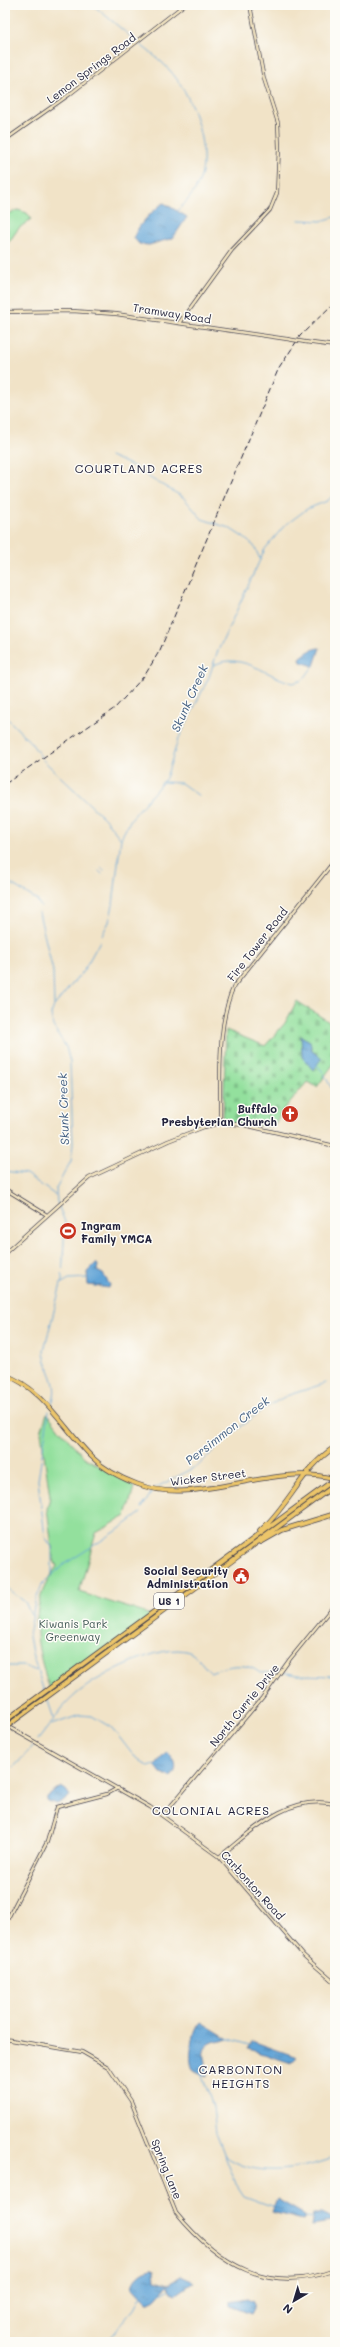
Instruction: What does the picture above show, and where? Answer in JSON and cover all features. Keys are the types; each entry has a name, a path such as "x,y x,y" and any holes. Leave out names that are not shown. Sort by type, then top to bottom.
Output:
{"highway":[{"path":"246,1544 269,1523 307,1474 324,1455 335,1447"},
{"name":"US 1","path":"5,1721 335,1479"},
{"name":"US 1","path":"5,1726 14,1721 334,1486"},
{"path":"244,1552 282,1530 335,1514"}],"main road":[{"name":"Wicker Street","path":"5,1375 15,1378 42,1399 93,1458 116,1474 137,1484 155,1490 176,1491 294,1473 335,1479"}],"street":[{"name":"Lemon Springs Road","path":"5,140 70,94 184,5"},
{"path":"179,323 232,250 270,210 277,193 278,123 264,79 250,5"},
{"name":"Tramway Road","path":"5,312 104,312 335,346"},
{"name":"Fire Tower Road","path":"220,1124 224,1021 234,986 335,860"},
{"path":"5,1253 89,1178 102,1170 180,1136 220,1124 244,1125 335,1146"},
{"path":"5,1189 47,1215"},
{"name":"North Currie Drive","path":"163,1814 262,1698 290,1658 335,1604"},
{"name":"Carbonton Road","path":"5,1726 163,1814 219,1858 312,1964 335,1983"},
{"path":"5,1924 47,1842 57,1807 107,1794 118,1788"},
{"path":"219,1858 279,1812 312,1803 335,1804"},
{"name":"Spring Lane","path":"5,2039 82,2052 108,2067 131,2101 176,2213 192,2231 217,2254 248,2272 286,2279 314,2277 335,2270"}],"green space":[{"path":"18,210 27,213 31,219 18,229 9,242 5,239 8,230 5,228 5,215"},
{"path":"297,1001 335,1026 335,1062 317,1087 307,1082 283,1110 273,1127 223,1121 226,1030 265,1046 285,1023"},
{"name":"Kiwanis Park Greenway","path":"47,1413 84,1457 134,1487 126,1516 96,1533 79,1592 154,1616 50,1690 40,1655 37,1632 38,1608 41,1596 46,1584 57,1566 54,1561 47,1509 50,1497 41,1432"}],"water":[{"path":"164,203 187,217 173,238 149,245 139,244 134,238 138,229 151,214"},
{"path":"320,648 314,666 301,662 300,658 305,654"},
{"path":"301,1036 310,1041 312,1051 322,1058 313,1070 302,1057"},
{"path":"96,1263 98,1265 97,1271 103,1274 110,1285 109,1288 88,1285 87,1272"},
{"path":"167,1752 173,1758 176,1767 171,1777 161,1773 155,1765"},
{"path":"61,1787 66,1790 70,1796 57,1804 47,1801 47,1797"},
{"path":"201,2022 227,2038 211,2043 204,2050 207,2076 193,2069 191,2064 193,2038"},
{"path":"252,2041 297,2057 291,2063 249,2049"},
{"path":"277,2199 305,2215 303,2220 272,2212"},
{"path":"313,2214 321,2214 331,2219 331,2222 311,2225"},
{"path":"152,2269 154,2271 155,2280 168,2284 181,2276 194,2282 177,2294 172,2292 168,2285 157,2298 147,2303 133,2288 133,2284 139,2275"},
{"path":"248,2298 254,2301 254,2308 251,2314 230,2306 230,2301"}],"waterway":[{"path":"93,5 136,41"},
{"path":"138,43 163,63 176,78 188,98 198,125 203,152 201,176 191,195 177,211"},
{"path":"299,220 321,221 335,217"},
{"path":"110,456 135,467 150,478 183,497 202,519 229,528 243,537 254,546 260,559"},
{"name":"Skunk Creek","path":"102,935 109,922 113,905 121,838 131,819 166,778 178,740 209,677 217,653 265,549 284,526 307,509 327,501 335,494"},
{"path":"214,665 234,661 244,663 293,683 303,680 314,665"},
{"path":"5,716 31,743 42,758"},
{"path":"43,760 105,819 120,838"},
{"path":"163,782 181,783 199,796"},
{"path":"99,871 102,874"},
{"path":"5,880 37,900 41,907"},
{"path":"39,913 53,971 54,1005"},
{"name":"Skunk Creek","path":"51,1405 55,1390 44,1350 62,1280 65,1222 57,1202 56,1188 71,1161 73,1144 70,1062 66,1047 53,1026 51,1014 54,1006 84,970 100,941"},
{"path":"317,1065 323,1072 335,1095"},
{"path":"5,1171 26,1174 55,1195"},
{"path":"62,1283 69,1279 87,1278"},
{"name":"Persimmon Creek","path":"155,1488 198,1466 222,1442 263,1409 286,1396 326,1383"},
{"name":"Skunk Creek","path":"49,1411 38,1480 45,1537 52,1547 52,1574"},
{"name":"Persimmon Creek","path":"142,1508 153,1490"},
{"path":"44,1692 32,1653 29,1636 35,1602 42,1585 63,1565 115,1532 141,1513"},
{"path":"5,1587 25,1602 31,1615"},
{"path":"54,1719 66,1704 76,1695 101,1677 132,1662 163,1652 177,1650 189,1652 195,1656 210,1672 236,1666 249,1667 260,1673 279,1672"},
{"path":"5,1666 24,1666 37,1671"},
{"path":"282,1672 297,1675 335,1676"},
{"path":"38,1740 54,1719 47,1698"},
{"path":"51,1725 80,1715 92,1716 112,1728 133,1755 149,1767 155,1765"},
{"path":"14,1767 34,1745"},
{"path":"226,2038 250,2045"},
{"path":"201,2072 213,2107 216,2133 236,2184 244,2196 274,2207"},
{"path":"224,2155 236,2163 262,2170 290,2169 330,2159"},
{"path":"305,2217 313,2218"},
{"path":"161,2293 169,2290"},
{"path":"106,2342 134,2309 141,2296"}],"railway":[{"path":"5,784 115,708 145,675 160,650 278,370 300,336 335,302"}],"place":[{"name":"Buffalo Presbyterian Church","path":"290,1114"},
{"name":"Ingram Family YMCA","path":"68,1231"},
{"name":"Social Security Administration","path":"241,1576"}],"district":[{"name":"COURTLAND ACRES","path":"139,468"},
{"name":"COLONIAL ACRES","path":"211,1810"},
{"name":"CARBONTON HEIGHTS","path":"241,2076"}]}
